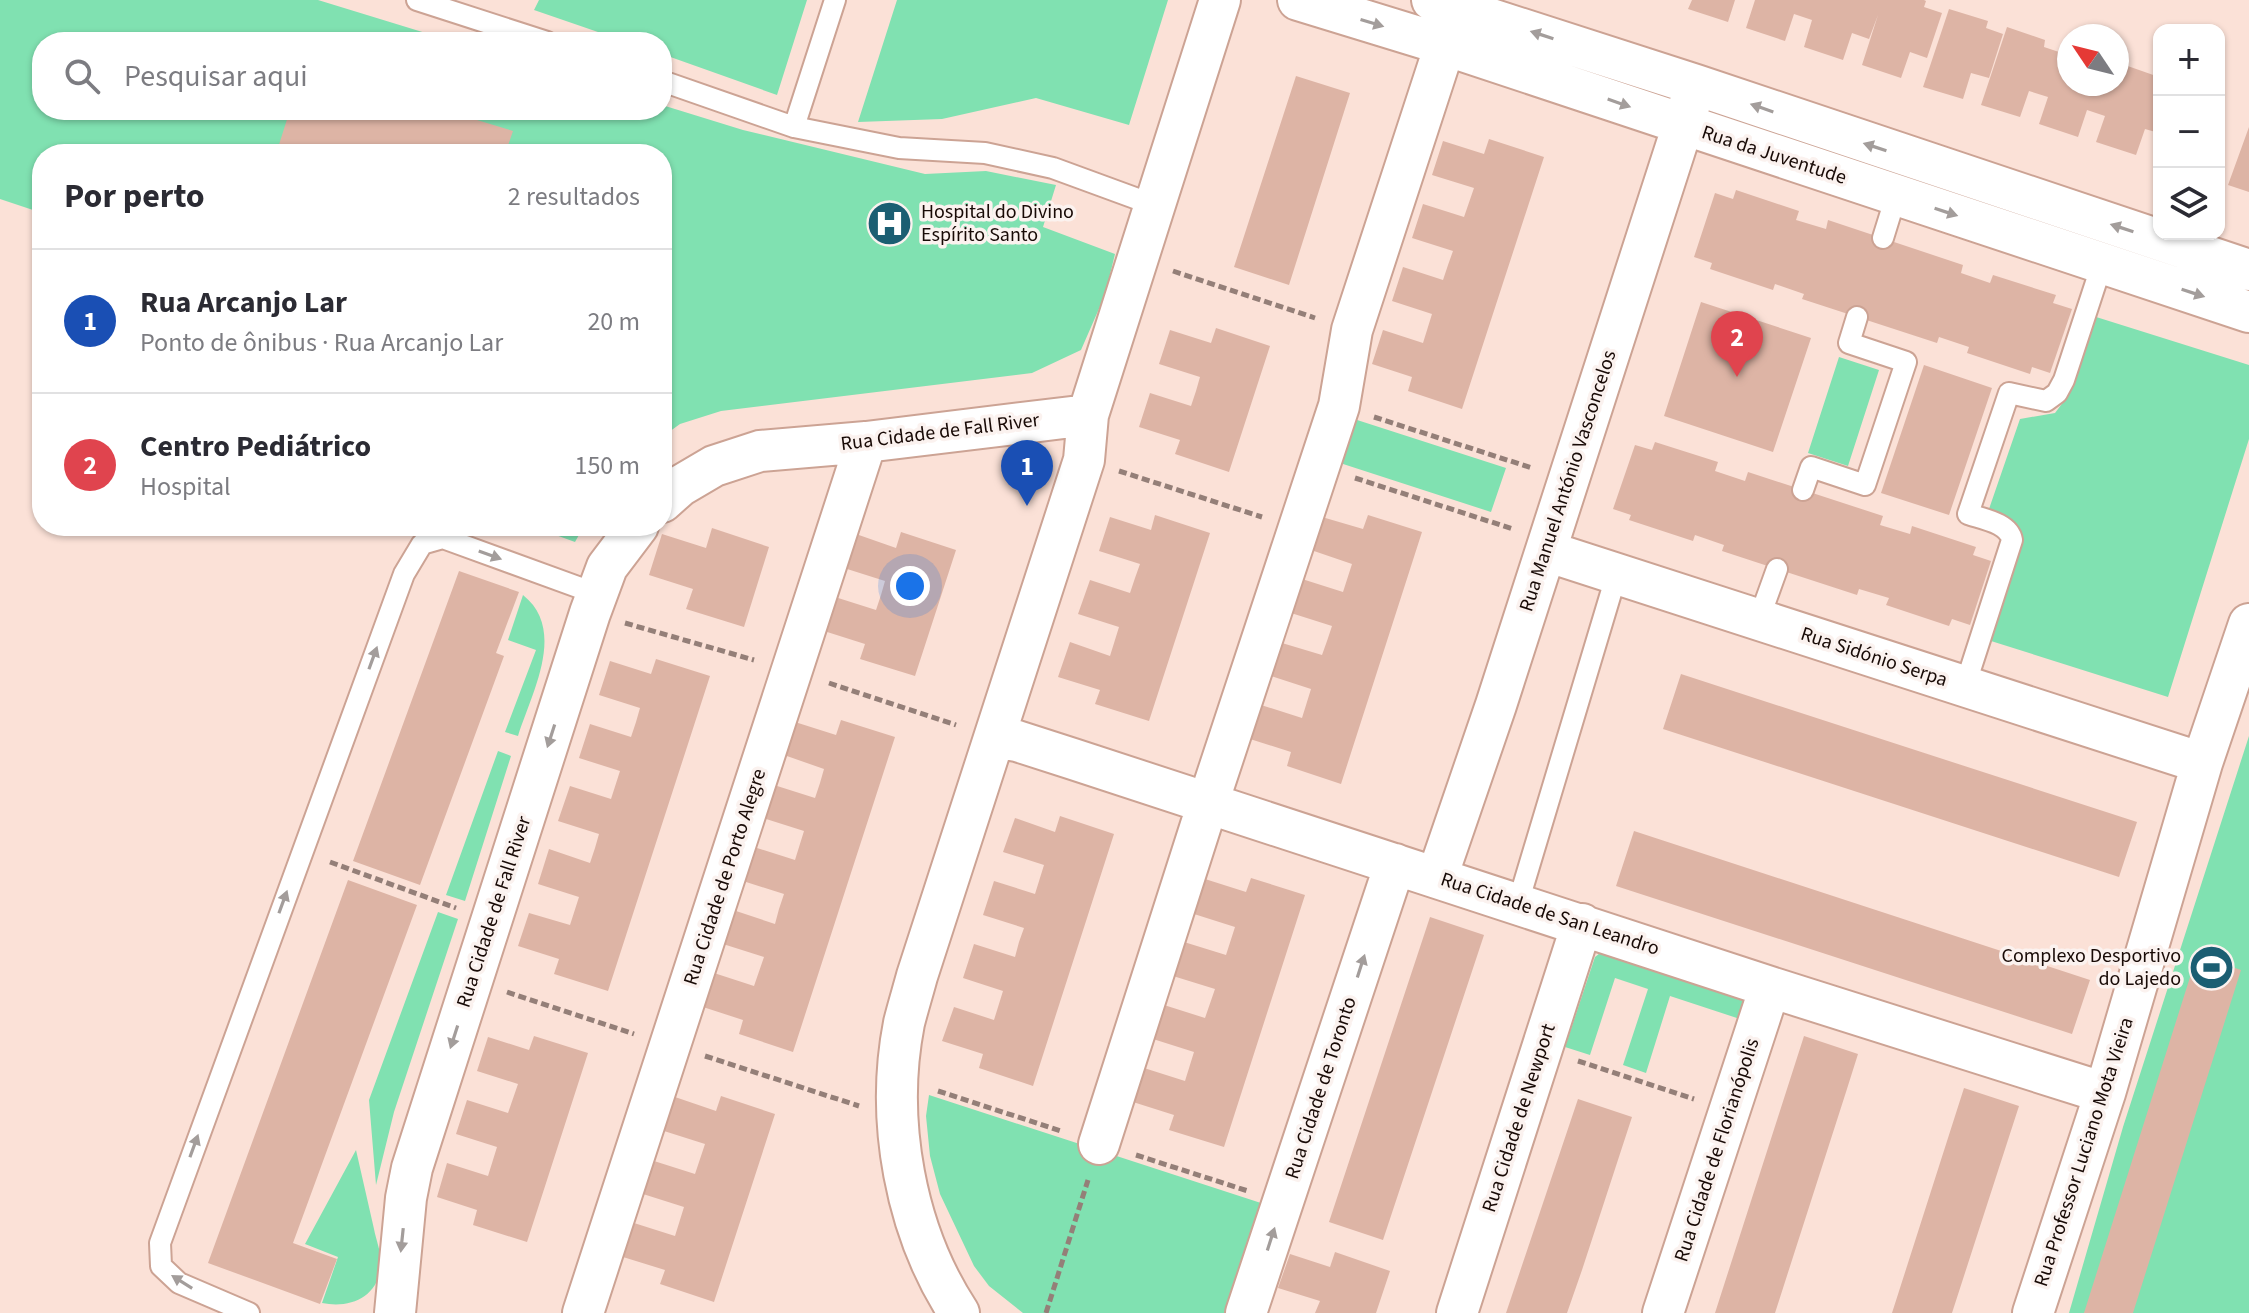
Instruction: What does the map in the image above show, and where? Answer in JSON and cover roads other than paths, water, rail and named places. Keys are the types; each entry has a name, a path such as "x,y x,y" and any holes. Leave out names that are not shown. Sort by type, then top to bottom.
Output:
{"street":[{"path":"959,1313 943,1288 915,1218 903,1159 898,1119 898,1079 904,1024 1084,460 1088,415 1220,0"},
{"name":"Rua da Juventude","path":"1298,0 1445,45 2249,312"},
{"name":"Rua da Juventude","path":"1432,0 2249,270"},
{"path":"1099,1144 1339,406 1352,330 1445,45"},
{"name":"Rua Manuel António Vasconcelos","path":"1437,877 1548,546 1696,85"},
{"name":"Rua Cidade de Fall River","path":"672,493 714,466 760,451 866,442 1088,415"},
{"name":"Rua Cidade de Porto Alegre","path":"583,1313 866,442"},
{"name":"Rua Cidade de Fall River","path":"395,1313 406,1198 412,1168 593,604 607,567 630,536"},
{"name":"Rua Sidónio Serpa","path":"1548,546 1617,573 2202,763"},
{"name":"Rua Professor Luciano Mota Vieira","path":"2033,1313 2105,1093 2202,763 2249,624"},
{"name":"Rua Cidade de San Leandro","path":"995,737 1017,741 2105,1093"},
{"name":"Rua Cidade de Toronto","path":"1246,1313 1395,864"},
{"name":"Rua Cidade de Newport","path":"1457,1313 1582,924"},
{"name":"Rua Cidade de Florianópolis","path":"1663,1313 1770,987"}],"lane":[{"path":"417,0 516,32"},
{"path":"794,127 835,0"},
{"path":"672,84 794,127 899,148 985,153 1053,168 1154,205"},
{"path":"1883,238 1896,196"},
{"path":"1965,686 2012,540 2006,528 1968,514 2009,393 2046,401 2057,393 2102,264"},
{"path":"1803,490 1811,467 1865,485 1906,362 1849,343 1857,317"},
{"path":"249,1313 179,1283 161,1266 160,1243 404,574 422,544 443,538 593,604"},
{"path":"1759,619 1777,569"},
{"path":"1518,903 1617,573"}],"place":[{"name":"Hospital do Divino Espírito Santo","path":"890,223"},
{"name":"Centro Pediátrico","path":"1737,377"},
{"name":"Rua Arcanjo Lar","path":"1027,506"},
{"name":"Complexo Desportivo do Lajedo","path":"2212,968"}]}
